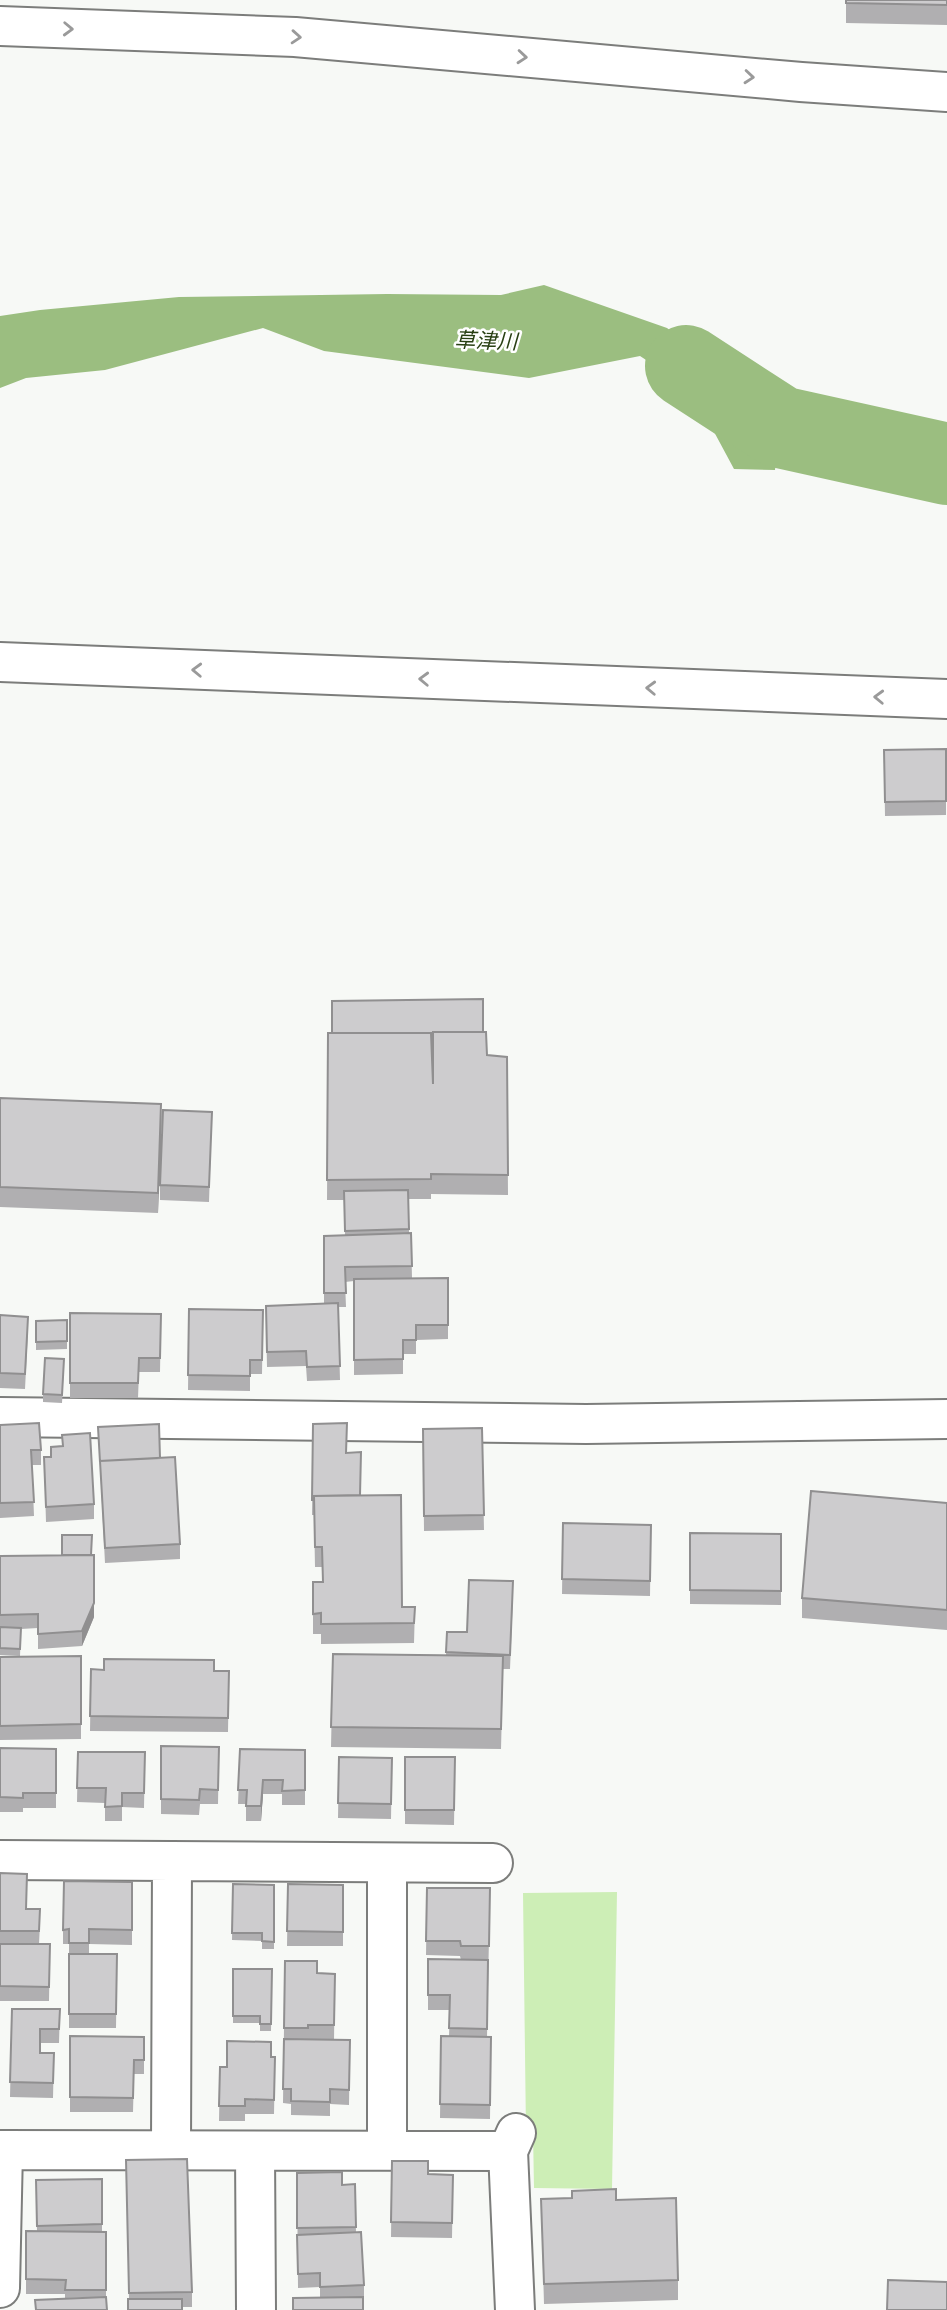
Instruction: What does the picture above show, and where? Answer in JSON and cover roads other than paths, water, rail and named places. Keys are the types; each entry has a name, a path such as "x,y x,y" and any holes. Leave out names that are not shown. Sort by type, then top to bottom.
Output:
{"street":[{"path":"0,26 295,37 801,82 947,92"},
{"path":"0,662 947,699"},
{"path":"0,1417 586,1424 947,1419"},
{"path":"0,1860 493,1863"},
{"path":"171,2151 172,1861"},
{"path":"387,1863 387,2151"},
{"path":"0,2288 2,2150 387,2151 512,2142 515,2310"},
{"path":"255,2151 256,2310"}],"water":[{"path":"544,285 667,328 728,375 774,392 780,427 775,470 734,469 698,402 666,373 640,356 529,378 324,351 263,328 105,370 26,378 0,388 0,316 179,297 501,295"}],"waterway":[{"name":"草津川","path":"686,366 780,427 947,464"}]}
